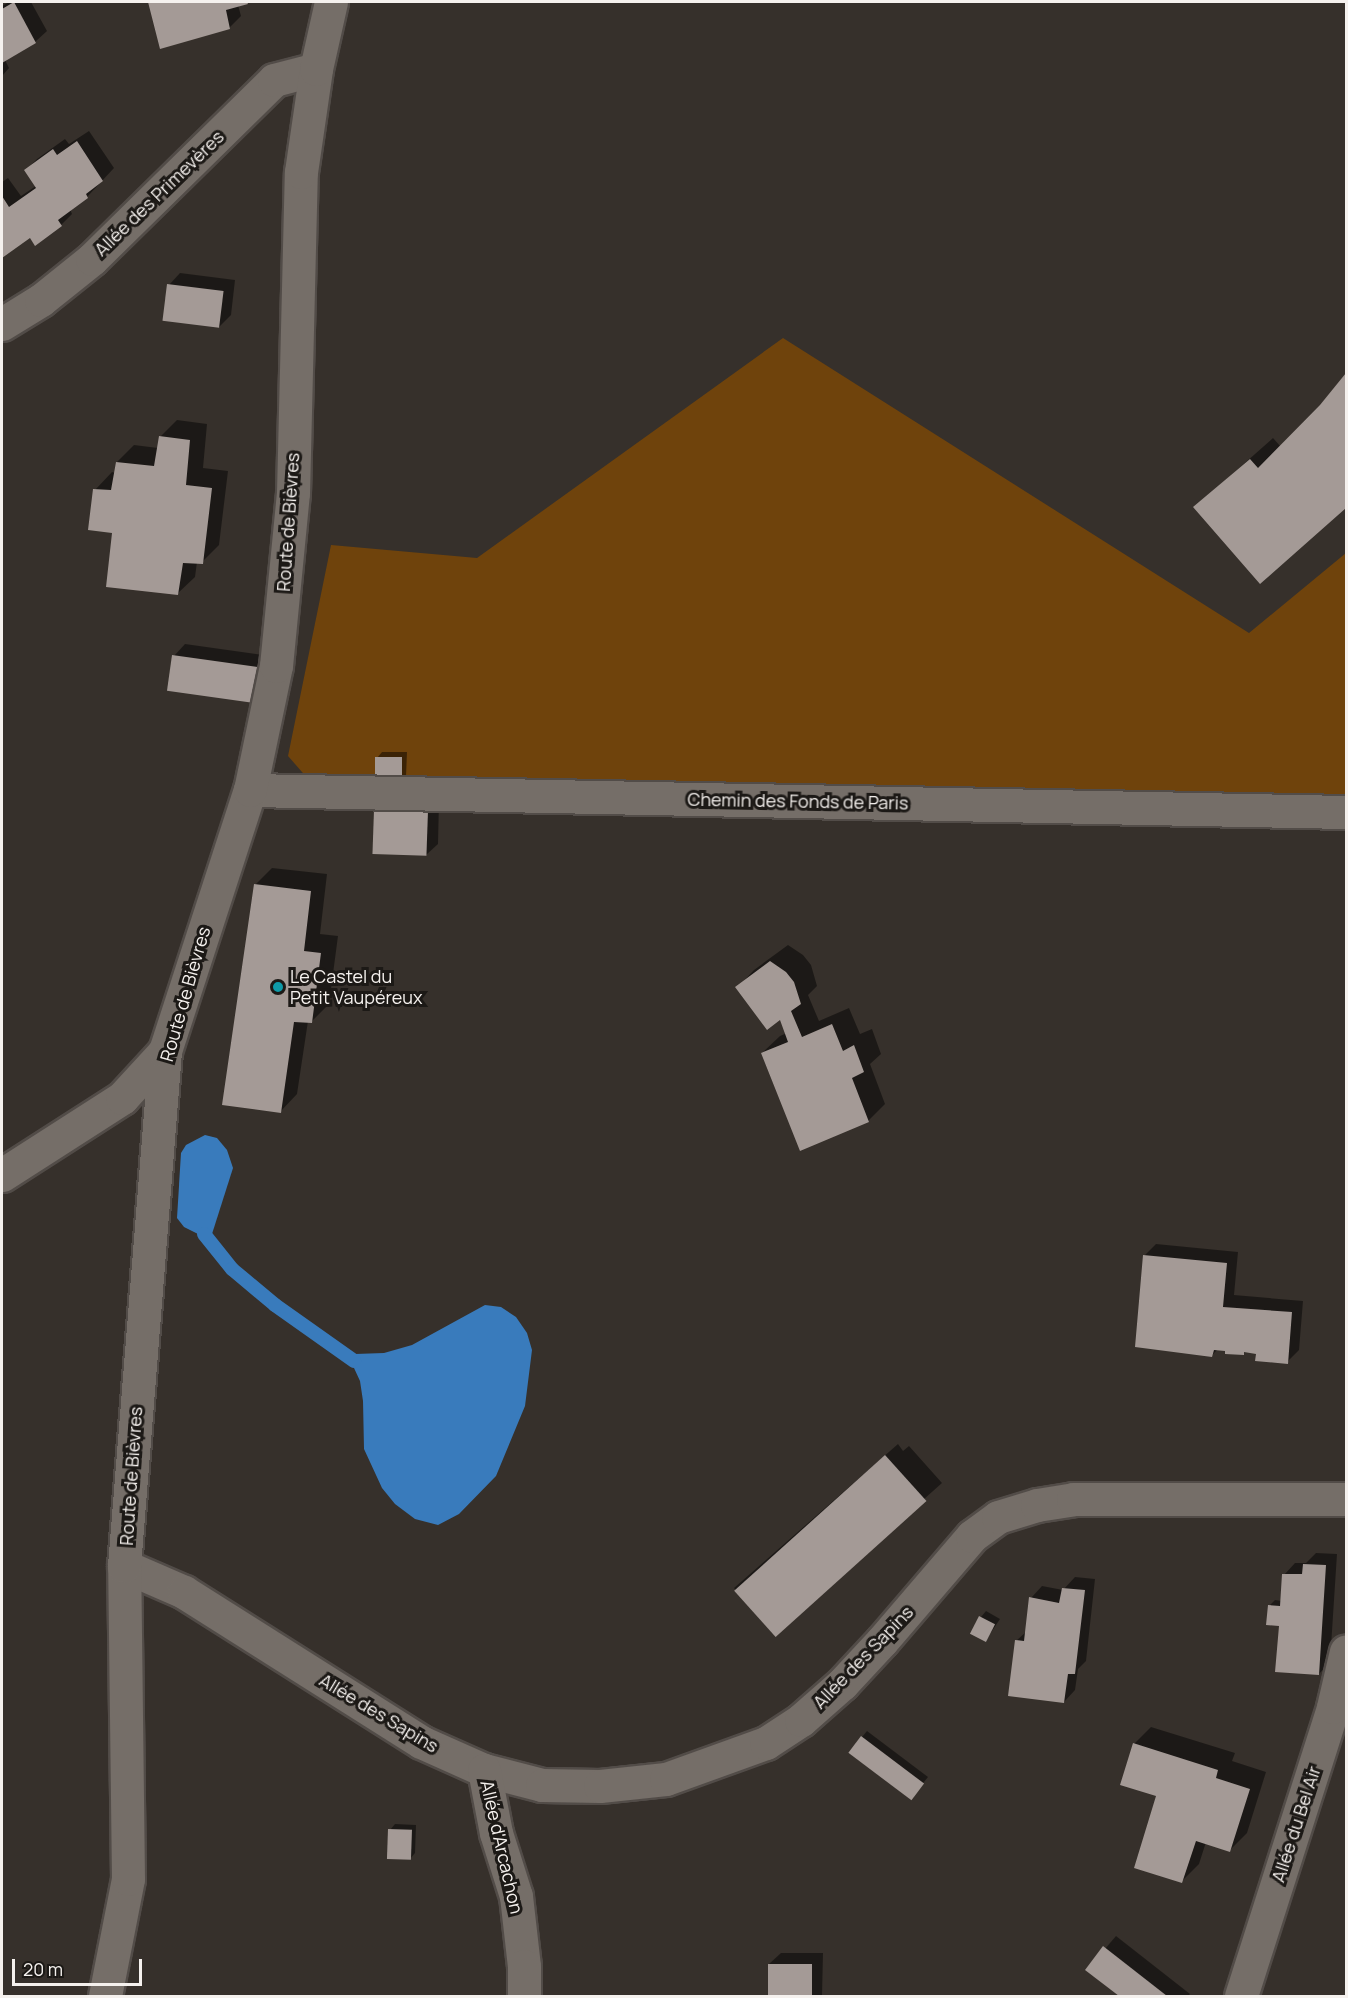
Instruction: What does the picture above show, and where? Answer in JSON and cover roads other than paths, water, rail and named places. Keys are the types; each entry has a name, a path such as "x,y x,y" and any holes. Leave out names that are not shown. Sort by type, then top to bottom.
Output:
{"street":[{"name":"Route de Bièvres","path":"105,1996 128,1879 124,1566 165,1051 250,790 276,666 293,493 301,172 316,69 331,2"},
{"name":"Allée des Primevères","path":"2,324 41,300 92,259 274,80 316,69"},
{"name":"Chemin des Fonds de Paris","path":"250,790 1347,812"},
{"path":"2,1175 122,1098 165,1051"},
{"name":"Allée des Sapins","path":"124,1566 184,1592 421,1742 484,1770 542,1785 600,1786 666,1779 766,1743 801,1720 842,1684 972,1536 998,1517 1037,1505 1073,1499 1347,1499"},
{"name":"Allée du Bel Air","path":"1241,1996 1333,1707 1347,1651"},
{"name":"Allée d'Arcachon","path":"484,1770 496,1833 516,1896 524,1965 524,1996"}],"water":[{"path":"205,1135 217,1138 227,1150 233,1168 212,1234 198,1234 184,1227 177,1218 181,1153 186,1145"},
{"path":"485,1305 501,1307 516,1317 527,1333 532,1350 525,1406 496,1476 459,1514 438,1525 415,1519 395,1504 382,1488 364,1449 363,1401 360,1381 354,1368 355,1354 384,1353 412,1345"}],"waterway":[{"path":"204,1234 232,1269 275,1305 354,1361"}],"place":[{"name":"Le Castel du Petit Vaupéreux","path":"278,987"}]}
